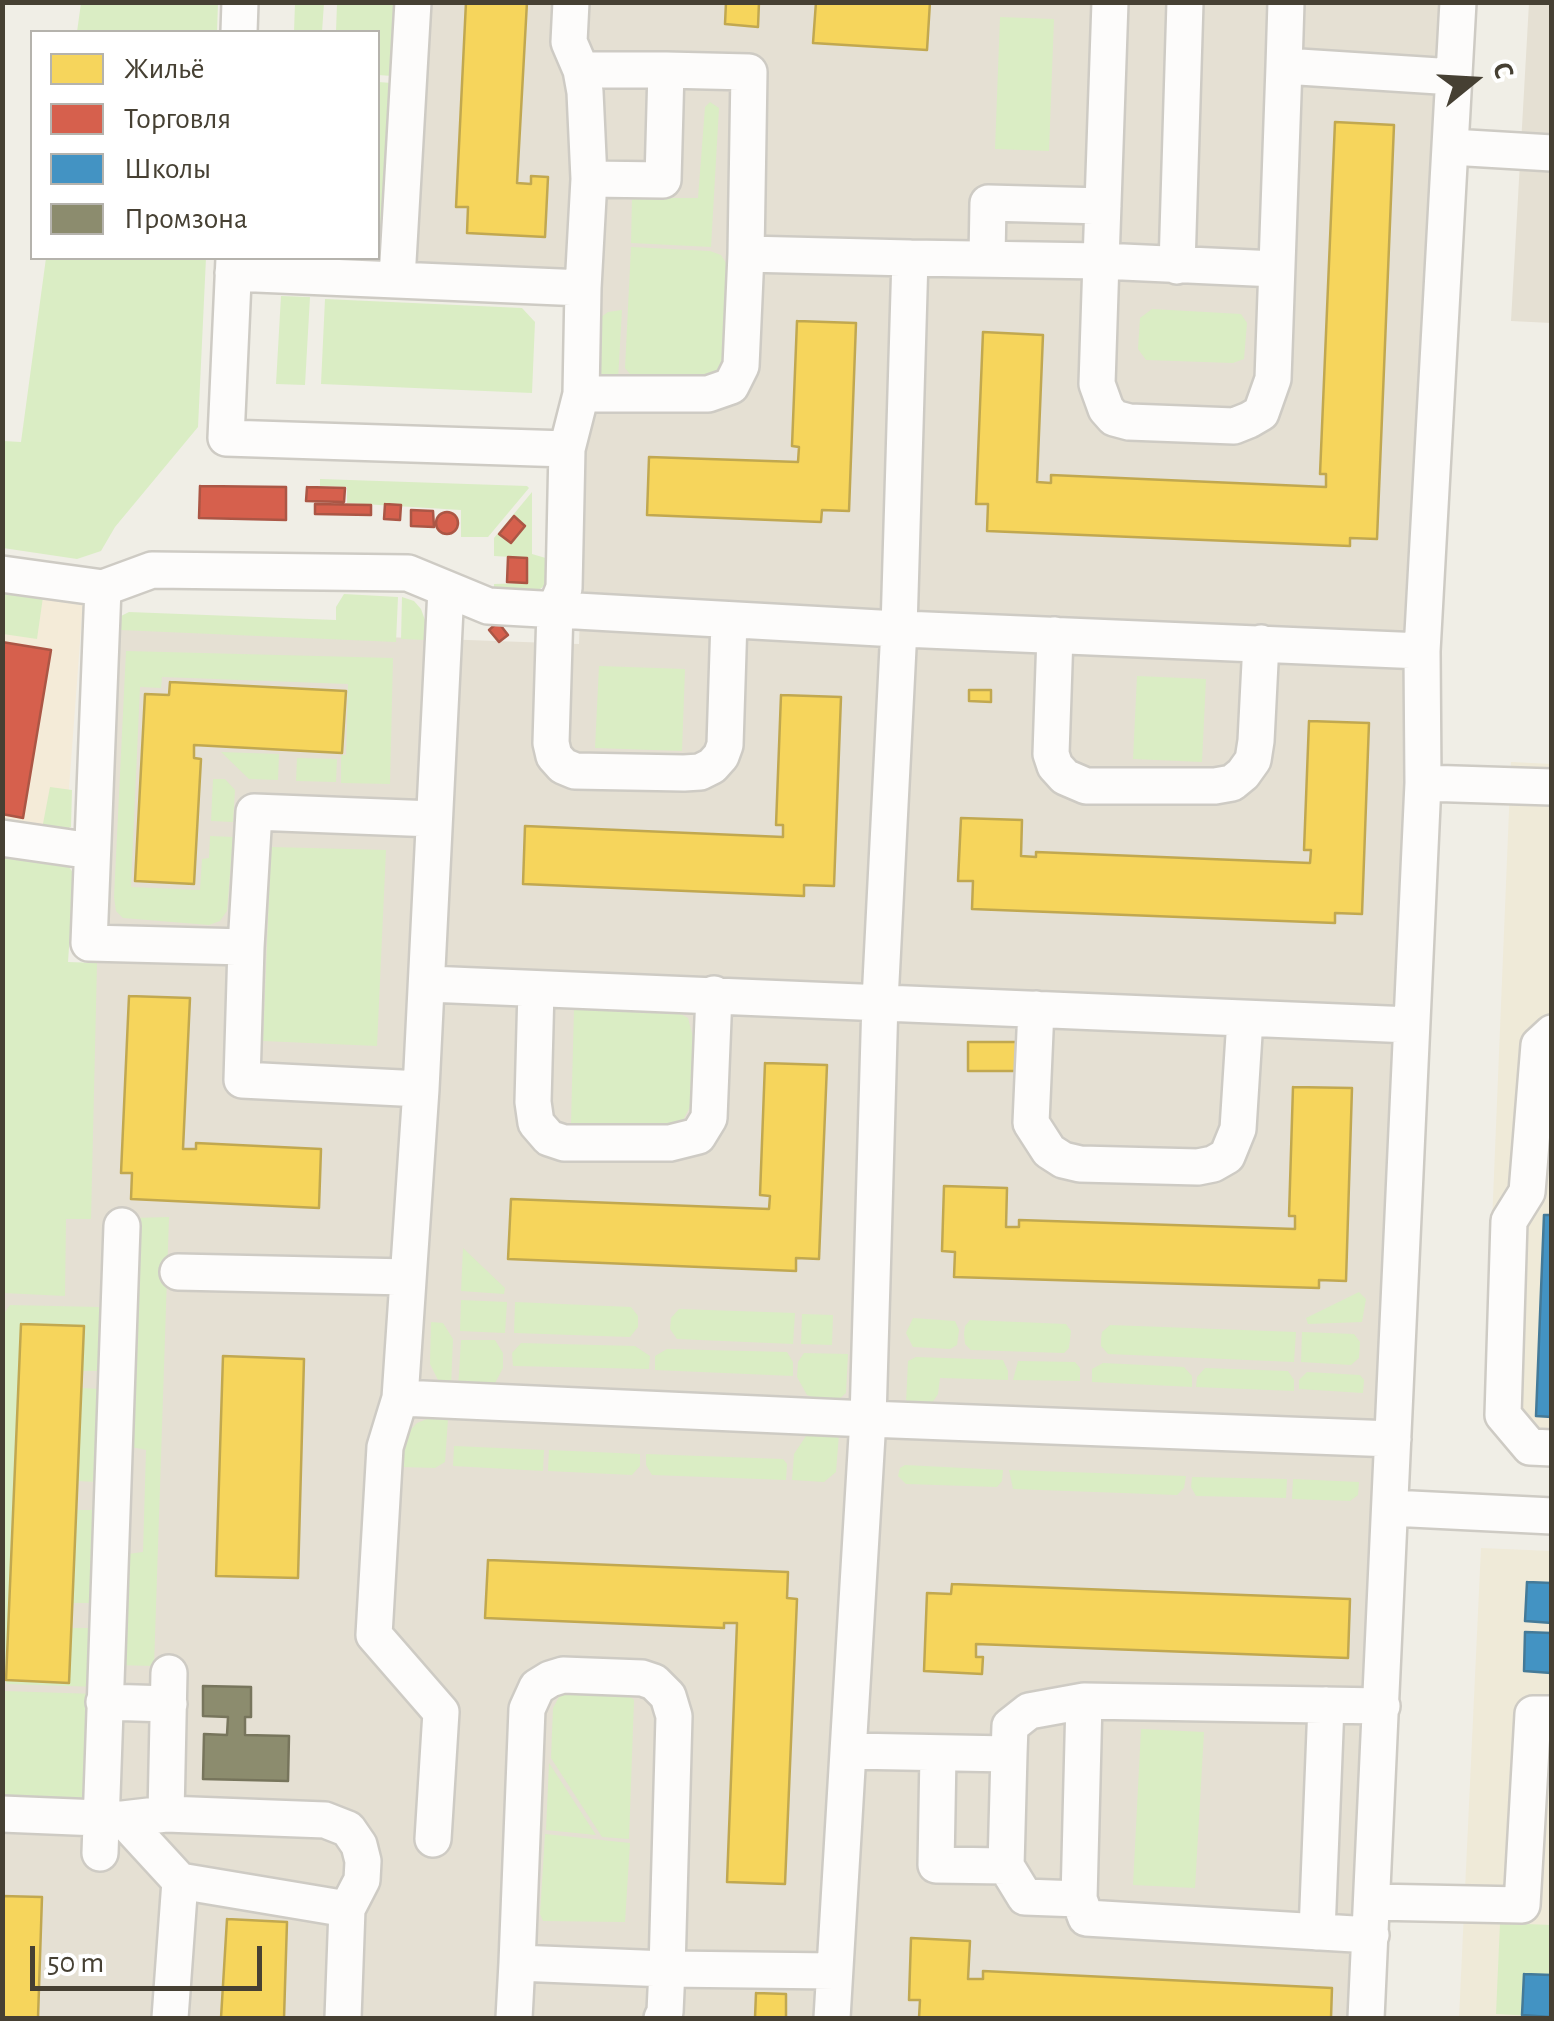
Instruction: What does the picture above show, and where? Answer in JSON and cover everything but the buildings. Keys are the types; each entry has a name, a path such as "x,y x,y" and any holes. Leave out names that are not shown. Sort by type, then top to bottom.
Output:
{"street":[{"path":"239,30 240,2"},
{"path":"398,279 413,2"},
{"path":"571,2 569,42 585,92 589,179 581,394 567,449 564,588 554,610 554,756 575,771 684,774 712,766 724,745 729,620"},
{"path":"1110,2 1097,384 1106,410 1114,418 1234,426 1262,413 1273,379 1286,2"},
{"path":"1177,266 1186,2"},
{"path":"1366,2018 1422,783 1422,650 1458,2"},
{"path":"1284,66 1454,77"},
{"path":"581,70 749,72 741,366 731,386 708,394 581,394"},
{"path":"589,179 663,180 666,70"},
{"path":"1451,147 1552,153"},
{"path":"987,258 988,203 1104,206"},
{"path":"746,254 1276,269"},
{"path":"832,2018 868,1419 880,1001 899,628 910,258"},
{"path":"567,449 226,438 234,265 398,279 583,288"},
{"path":"2,574 103,588 152,570 408,573 488,606 1422,650"},
{"path":"103,588 89,943 246,947"},
{"path":"433,1839 441,1712 374,1635 385,1447 400,1398 428,984 446,590"},
{"path":"1054,635 1051,754 1065,777 1086,786 1232,783 1253,760 1261,644"},
{"path":"1422,783 1552,786"},
{"path":"421,1089 242,1080 246,947 254,812 434,819"},
{"path":"2,838 92,852"},
{"path":"428,984 1411,1026"},
{"path":"536,989 536,1123 549,1138 564,1144 670,1143 698,1136 709,1118 714,994"},
{"path":"1036,1009 1031,1123 1049,1152 1080,1164 1198,1167 1226,1156 1238,1129 1244,1020"},
{"path":"1552,1033 1539,1045 1526,1192 1509,1221 1503,1415 1530,1447 1552,1448"},
{"path":"108,1830 104,1702 122,1226"},
{"path":"178,1272 408,1277"},
{"path":"400,1398 1393,1439"},
{"path":"1391,1508 1552,1516"},
{"path":"514,2018 529,1699 536,1687 563,1675 642,1678 661,1687 674,1716 667,1968 662,2018"},
{"path":"104,1702 169,1688 166,1814"},
{"path":"1079,1898 1025,1898 1006,1866 1010,1726 1028,1711 1084,1701 1382,1706"},
{"path":"1084,1701 1079,1898 1086,1918 1316,1932 1372,1919 1537,1906 1534,1714 1552,1714"},
{"path":"1316,1932 1326,1705"},
{"path":"850,1752 1009,1754"},
{"path":"938,1754 936,1865 1006,1866"},
{"path":"2,1814 108,1830 166,1814 325,1820 348,1829 364,1862 362,1880 347,1909 343,2018"},
{"path":"108,1830 180,1881 347,1909"},
{"path":"170,2018 180,1881"},
{"path":"517,1963 834,1970"}],"shaded area":[{"path":"425,3 1442,3 1352,2018 3,2018 3,1187 85,1190 106,627 579,644 590,275 413,271"},
{"path":"1529,3 1551,3 1551,323 1511,321"},
{"path":"2,589 83,602 61,895 3,886"},
{"path":"1511,762 1551,764 1551,1460 1517,1458 1484,1417"},
{"path":"1481,1548 1551,1551 1551,2018 1459,2018"}],"green space":[{"path":"81,3 218,3 217,30 77,30"},
{"path":"295,3 324,3 322,30 294,30"},
{"path":"337,3 396,3 392,76 380,75 380,30 336,30"},
{"path":"1000,17 1054,19 1049,151 995,149"},
{"path":"380,82 392,83 380,252"},
{"path":"710,102 719,108 711,247 631,243 632,198 698,198 705,107"},
{"path":"631,247 710,251 721,255 729,274 723,363 715,373 630,374 625,368"},
{"path":"46,260 206,260 198,427 115,527 101,551 77,559 3,548 3,441 21,442"},
{"path":"281,296 310,297 305,385 276,384"},
{"path":"325,299 522,308 535,322 532,393 321,384"},
{"path":"1152,309 1241,314 1247,323 1244,359 1233,363 1146,360 1138,349 1140,318"},
{"path":"622,310 618,379 607,378 598,371 597,320 608,312"},
{"path":"320,479 529,488 488,537 461,537 461,510 347,503 347,487 320,486"},
{"path":"532,492 532,554 549,559 552,580 527,593 494,593 494,584 528,583 528,558 494,556 494,538"},
{"path":"3,584 44,590 37,639 3,634"},
{"path":"344,594 398,597 396,642 120,630 121,616 129,612 336,620 336,607"},
{"path":"402,597 414,601 421,609 425,640 401,639"},
{"path":"126,651 393,658 390,784 341,783 341,755 346,755 348,684 162,677 161,688 140,687 131,887 200,890 202,859 209,858 210,836 233,837 227,911 220,921 209,925 123,918 116,911 114,897"},
{"path":"599,666 685,669 682,751 595,748"},
{"path":"1137,676 1206,679 1202,762 1133,759"},
{"path":"221,752 279,754 278,780 249,779"},
{"path":"297,758 337,759 336,782 296,781"},
{"path":"213,779 225,779 235,790 233,822 211,821"},
{"path":"50,787 72,790 71,827 42,829"},
{"path":"3,847 66,863 74,874 68,962 97,963 91,1219 66,1219 65,1296 3,1293"},
{"path":"271,847 386,850 377,1046 263,1041"},
{"path":"574,1008 677,1012 688,1018 693,1037 691,1105 682,1122 672,1126 571,1123"},
{"path":"169,1217 154,1666 114,1665 128,1554 143,1552 146,1450 122,1445 132,1218"},
{"path":"463,1248 505,1288 504,1294 461,1291"},
{"path":"1359,1292 1366,1299 1362,1322 1308,1324 1306,1318"},
{"path":"461,1300 507,1302 505,1333 460,1331"},
{"path":"515,1302 631,1307 638,1316 638,1327 630,1337 514,1333"},
{"path":"10,1305 98,1307 109,1312 99,1371 82,1371 83,1326 21,1324 6,1679 69,1683 72,1628 94,1628 99,1687 7,1684 3,1677 3,1315"},
{"path":"679,1309 795,1313 793,1344 677,1339 670,1329 671,1318"},
{"path":"802,1314 833,1315 832,1345 801,1344"},
{"path":"913,1318 955,1321 959,1330 957,1345 950,1349 913,1347 906,1333"},
{"path":"970,1320 1066,1324 1071,1331 1069,1348 1064,1353 971,1350 965,1344 964,1334"},
{"path":"431,1322 443,1323 453,1339 451,1387 438,1380 430,1364"},
{"path":"1110,1325 1296,1332 1294,1362 1108,1354 1101,1339"},
{"path":"1302,1332 1354,1334 1360,1342 1359,1358 1351,1365 1301,1362"},
{"path":"461,1340 495,1340 503,1353 503,1368 494,1385 458,1389"},
{"path":"521,1343 635,1346 650,1356 649,1369 513,1366 512,1353"},
{"path":"667,1349 787,1352 793,1362 793,1376 655,1370 655,1356"},
{"path":"804,1353 848,1354 846,1393 838,1400 827,1402 807,1395 797,1377 798,1362"},
{"path":"916,1357 1003,1360 1008,1380 940,1378 932,1403 906,1403 908,1361"},
{"path":"1018,1361 1075,1362 1080,1368 1080,1381 1013,1380"},
{"path":"1103,1363 1184,1367 1192,1376 1192,1387 1092,1382 1092,1369"},
{"path":"1205,1368 1288,1371 1294,1380 1294,1391 1196,1387 1197,1377"},
{"path":"1307,1372 1360,1375 1364,1380 1363,1393 1299,1389 1299,1380"},
{"path":"81,1388 101,1389 97,1482 77,1481"},
{"path":"432,1417 448,1419 445,1462 435,1468 402,1467 405,1436 417,1423"},
{"path":"808,1433 839,1434 836,1472 824,1482 792,1480 794,1454"},
{"path":"454,1446 544,1450 543,1471 453,1466"},
{"path":"549,1450 640,1454 640,1466 632,1475 548,1471"},
{"path":"646,1454 783,1459 787,1464 786,1480 652,1475 646,1465"},
{"path":"905,1465 1003,1470 1002,1481 997,1487 906,1484 898,1476"},
{"path":"1009,1470 1186,1476 1184,1488 1177,1495 1013,1489"},
{"path":"1192,1477 1287,1479 1286,1498 1196,1496 1191,1487"},
{"path":"1293,1479 1359,1482 1358,1495 1350,1501 1292,1499"},
{"path":"76,1510 97,1510 92,1603 73,1603"},
{"path":"3,1691 97,1694 89,1790 82,1798 3,1800"},
{"path":"572,1691 628,1694 634,1700 629,1839 602,1837 551,1758 553,1708 559,1697"},
{"path":"1141,1729 1204,1732 1195,1888 1133,1885"},
{"path":"549,1763 596,1835 546,1830"},
{"path":"545,1834 630,1843 625,1922 543,1921 540,1914"},
{"path":"1500,1923 1551,1925 1550,2017 1496,2014"}]}
